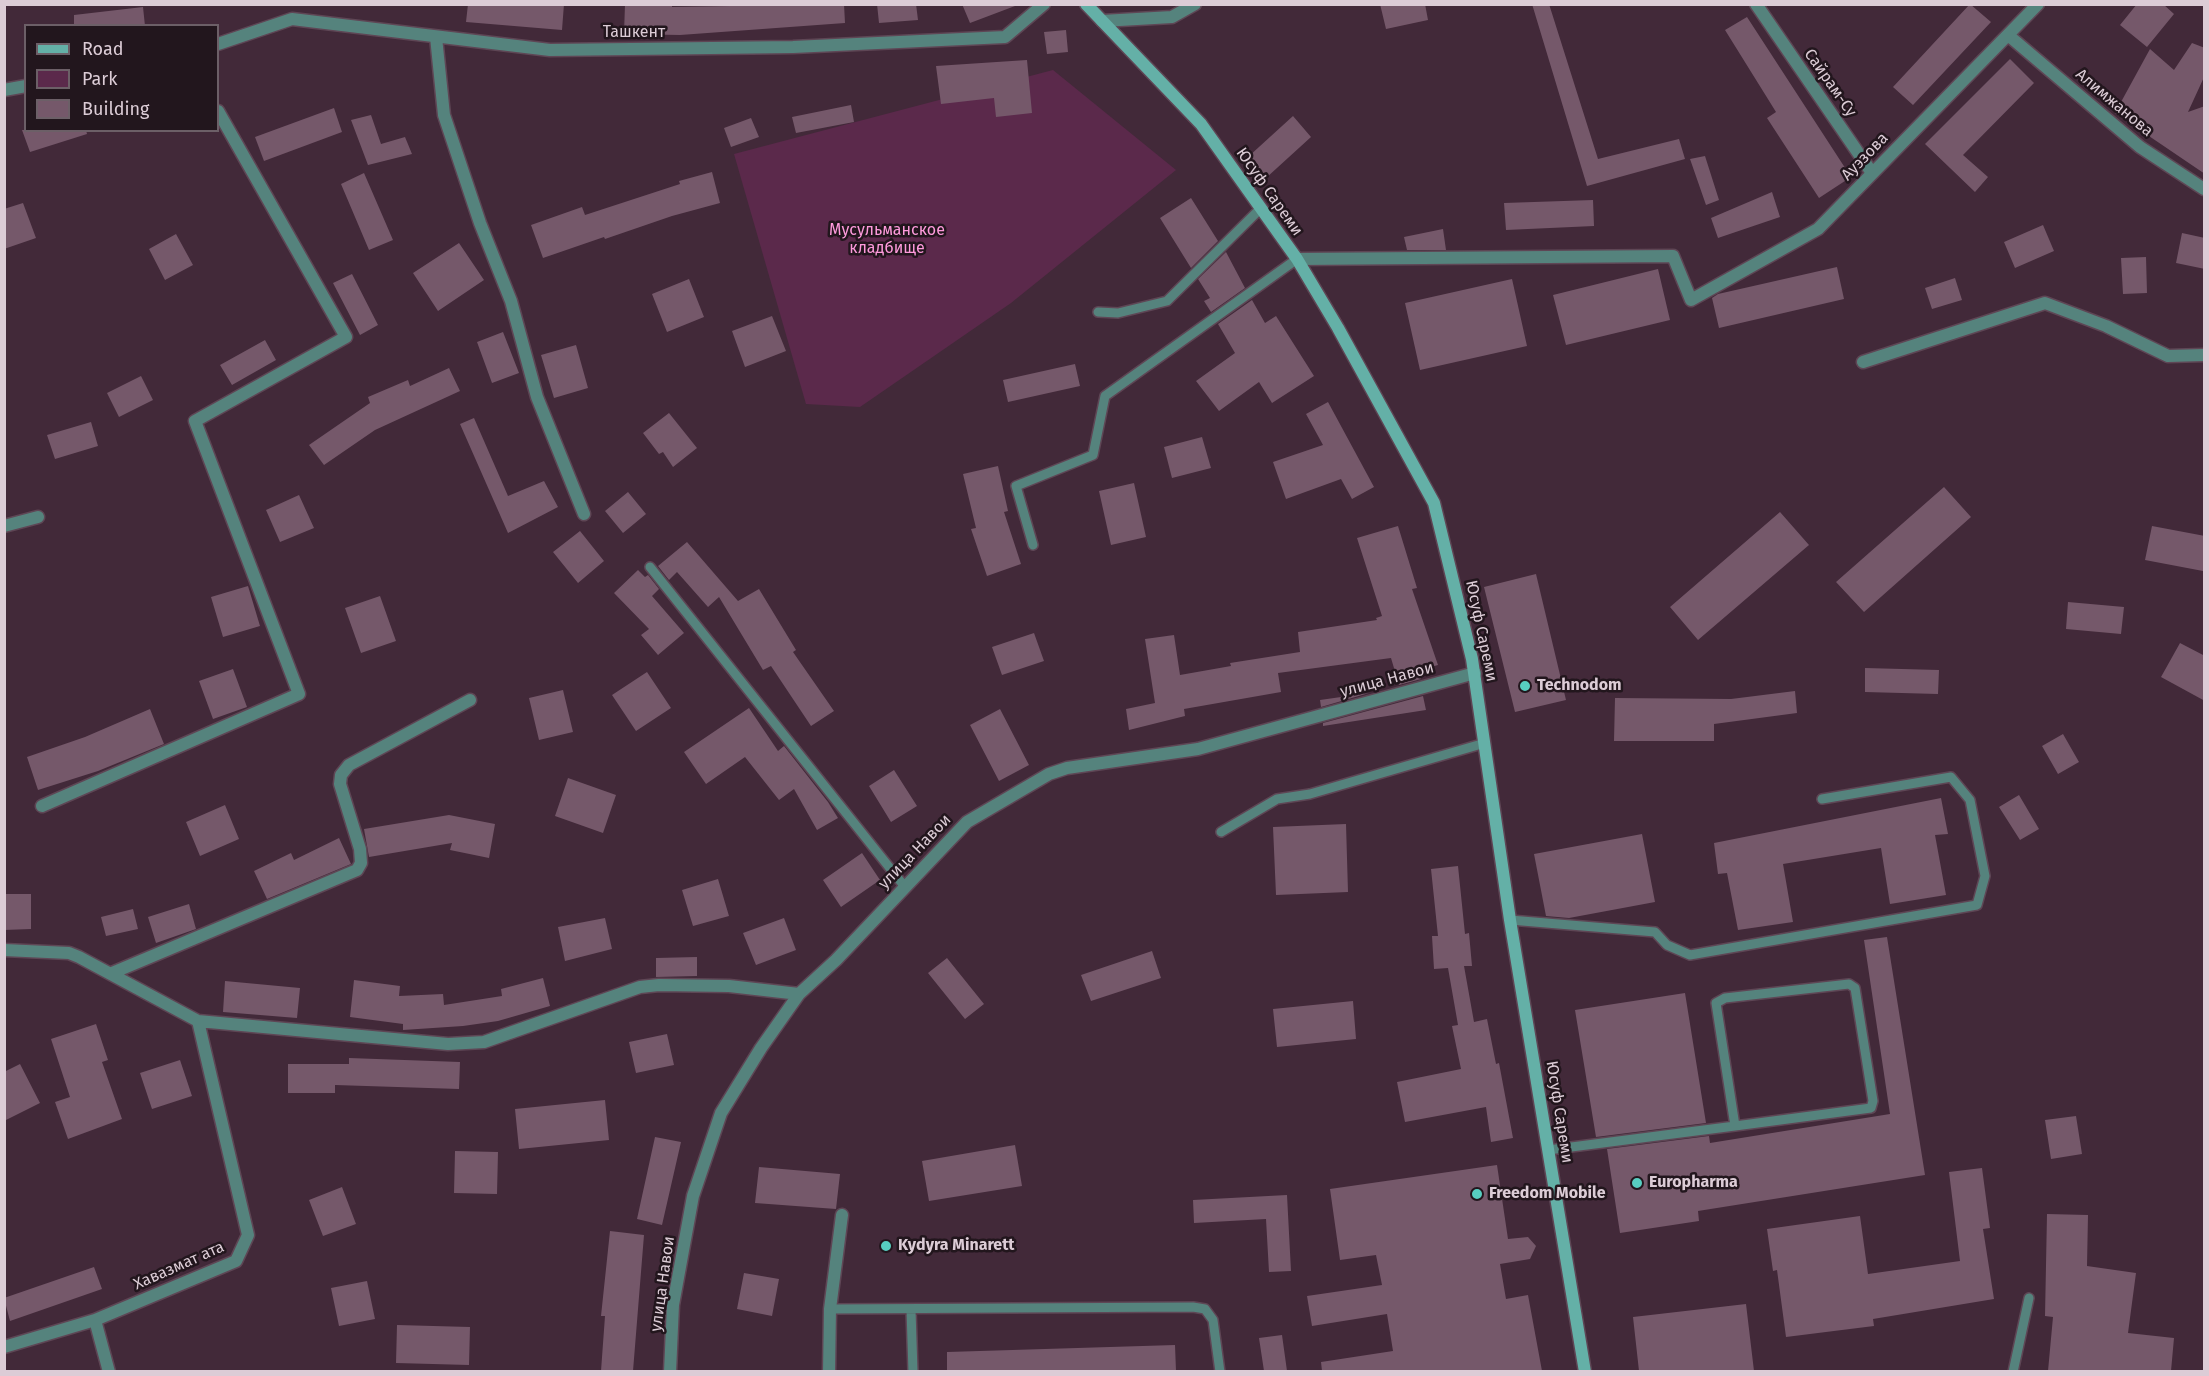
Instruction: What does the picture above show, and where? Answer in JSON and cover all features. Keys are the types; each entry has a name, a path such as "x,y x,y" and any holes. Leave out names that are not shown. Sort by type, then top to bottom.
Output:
{"main road":[{"name":"Юсуф Сареми","path":"1086,4 1201,124 1297,259 1338,328 1434,503 1474,673 1510,920 1585,1371"}],"street":[{"name":"Ташкент","path":"219,44 292,19 550,50 793,47 1005,37 1044,4"},
{"path":"1102,21 1172,11 1195,4"},
{"name":"Ауэзова","path":"1297,259 1673,256 1692,300 1818,229 2038,4"},
{"name":"Сайрам-Су","path":"1762,7 1872,173"},
{"name":"Алимжанова","path":"2008,35 2140,147 2205,189"},
{"path":"436,37 444,115 480,224 511,302 537,397 584,514"},
{"path":"4,90 24,86"},
{"path":"42,806 299,694 195,421 346,337 219,113"},
{"path":"1863,362 2045,303 2106,326 2168,356 2205,355"},
{"path":"4,526 38,517"},
{"name":"улица Навои","path":"669,1371 677,1283 693,1196 722,1113 760,1048 799,994 836,960 967,822 1049,774 1067,768 1198,749 1474,673"},
{"path":"112,973 357,870 361,863 360,849 340,784 341,775 349,765 470,700"},
{"path":"4,950 69,953 112,973 198,1021 468,1044 484,1042 640,987 729,986 799,994"},
{"name":"Хавазмат ата","path":"4,1347 95,1320 236,1261 248,1235 198,1021"},
{"path":"829,1371 830,1309 842,1215"},
{"path":"95,1320 109,1371"}],"lane":[{"path":"1098,312 1118,313 1167,301 1260,209"},
{"path":"1033,545 1016,486 1093,455 1105,396 1297,259"},
{"path":"650,567 905,887"},
{"path":"1221,832 1278,800 1310,795 1485,743"},
{"path":"1510,920 1655,932 1667,945 1690,955 1977,905 1985,876 1970,801 1951,777 1822,800"},
{"path":"1548,1150 1735,1126 1871,1108 1873,1101 1855,988 1849,984 1725,998 1716,1003 1735,1126"},
{"path":"2013,1371 2028,1298"},
{"path":"830,1309 1205,1309 1213,1320 1220,1371"},
{"path":"910,1310 913,1371"}],"green space":[{"name":"Мусульманское кладбище","path":"1053,70 1176,170 1011,303 860,407 806,404 734,154"}],"building":[{"path":"468,4 564,4 562,30 466,22"},
{"path":"625,4 672,4 672,7 844,4 845,23 680,35 624,34"},
{"path":"877,4 916,4 918,20 879,23"},
{"path":"962,4 1015,4 1015,6 970,23"},
{"path":"1380,4 1425,4 1428,20 1386,29"},
{"path":"1532,4 1549,4 1598,159 1679,139 1685,159 1587,186"},
{"path":"1970,4 1991,22 1913,105 1893,87"},
{"path":"2137,4 2163,4 2174,14 2147,47 2120,25"},
{"path":"143,7 145,24 74,24 74,15"},
{"path":"1747,17 1851,177 1819,198 1767,118 1776,112 1725,30"},
{"path":"1066,30 1068,52 1047,54 1044,32"},
{"path":"2192,43 2205,48 2205,75 2188,112 2205,106 2205,174 2115,113 2150,49 2174,70"},
{"path":"2010,59 2034,83 1963,155 1988,177 1975,192 1925,144"},
{"path":"1027,60 1032,113 996,117 994,98 941,104 936,66"},
{"path":"851,105 854,122 796,133 792,117"},
{"path":"334,108 342,132 264,161 255,137"},
{"path":"371,115 381,144 405,137 412,154 368,165 351,120"},
{"path":"1293,116 1311,137 1266,178 1248,157"},
{"path":"751,118 759,137 731,147 724,128"},
{"path":"22,130 24,132 86,132 87,134 30,152"},
{"path":"1705,156 1719,200 1706,205 1690,159"},
{"path":"712,172 720,203 672,216 605,239 604,237 543,258 531,225 582,207 585,215 680,184 679,181"},
{"path":"364,173 393,240 369,250 341,184"},
{"path":"1772,192 1780,217 1718,238 1711,218"},
{"path":"1191,198 1218,241 1191,268 1160,218"},
{"path":"1593,200 1594,226 1506,230 1504,203"},
{"path":"23,203 36,238 4,249 4,209"},
{"path":"2043,225 2054,251 2015,268 2004,242"},
{"path":"1443,229 1446,250 1407,250 1404,237"},
{"path":"2182,233 2205,238 2205,269 2176,263"},
{"path":"176,234 193,265 165,280 149,249"},
{"path":"459,243 484,280 438,311 413,273"},
{"path":"1226,252 1245,288 1211,312 1204,301 1210,298 1198,279"},
{"path":"2146,257 2147,293 2123,294 2121,258"},
{"path":"1837,267 1844,299 1719,328 1712,298 1718,294"},
{"path":"1658,269 1670,320 1566,345 1553,295"},
{"path":"352,274 378,325 360,335 333,283"},
{"path":"1955,278 1962,300 1932,309 1925,288"},
{"path":"689,279 704,317 667,332 652,294"},
{"path":"1512,279 1527,346 1420,370 1405,303"},
{"path":"1252,300 1265,323 1276,316 1314,376 1272,403 1259,382 1219,411 1196,381 1235,353 1218,324"},
{"path":"772,316 786,351 745,367 732,331"},
{"path":"503,332 519,373 492,383 477,342"},
{"path":"265,340 276,360 232,385 220,365"},
{"path":"576,345 588,388 554,398 541,355"},
{"path":"1075,364 1080,386 1008,402 1003,380"},
{"path":"449,368 460,391 375,430 324,465 309,445 370,403 368,397 408,380 410,386"},
{"path":"141,376 153,400 119,417 107,393"},
{"path":"1328,402 1374,487 1352,499 1341,479 1286,499 1273,462 1323,445 1306,414"},
{"path":"669,413 697,448 673,467 663,452 659,454 643,433"},
{"path":"474,418 508,496 544,481 558,507 508,533 460,424"},
{"path":"91,422 98,446 55,459 47,435"},
{"path":"1202,437 1211,468 1172,478 1164,447"},
{"path":"998,466 1008,511 1004,512 1021,564 987,576 971,529 976,528 963,474"},
{"path":"1134,483 1146,537 1111,545 1099,491"},
{"path":"1944,487 1971,517 1864,612 1836,582"},
{"path":"628,492 646,514 623,533 605,511"},
{"path":"299,495 314,528 280,542 266,510"},
{"path":"1780,512 1809,545 1698,640 1670,607"},
{"path":"1398,526 1417,588 1412,589 1438,665 1420,670 1421,679 1399,685 1391,658 1278,673 1281,692 1184,709 1185,716 1129,730 1126,709 1155,703 1145,639 1174,635 1180,675 1231,666 1230,663 1300,652 1298,632 1377,620 1376,618 1382,616 1357,538"},
{"path":"2152,526 2205,536 2203,571 2145,560"},
{"path":"580,531 604,561 578,583 553,552"},
{"path":"687,542 738,601 759,589 796,650 793,652 834,711 811,726 771,666 763,670 719,597 708,607 677,572 669,580 658,566"},
{"path":"638,570 645,577 648,575 659,589 652,596 684,633 658,655 641,635 649,629 614,593"},
{"path":"1536,574 1566,700 1515,712 1484,587"},
{"path":"248,586 260,626 223,637 211,597"},
{"path":"380,596 396,641 361,653 345,608"},
{"path":"2068,602 2124,607 2121,634 2066,629"},
{"path":"1034,633 1044,661 1002,675 992,647"},
{"path":"2180,643 2205,656 2205,701 2161,677"},
{"path":"1865,668 1939,670 1938,694 1865,692"},
{"path":"233,669 247,707 213,719 199,681"},
{"path":"647,672 671,708 636,731 612,695"},
{"path":"563,690 573,732 539,740 529,698"},
{"path":"1795,691 1797,713 1714,724 1714,741 1614,741 1615,698 1731,699"},
{"path":"1369,693 1321,707 1320,700"},
{"path":"1423,696 1426,710 1323,726 1323,723"},
{"path":"749,708 778,751 784,746 838,818 817,830 794,789 779,800 745,757 706,784 684,752"},
{"path":"150,709 164,744 98,771 38,790 27,757 85,737"},
{"path":"1000,709 1029,765 999,781 970,725"},
{"path":"2063,734 2079,762 2058,774 2042,746"},
{"path":"894,770 917,806 891,822 869,786"},
{"path":"568,778 616,795 603,833 555,816"},
{"path":"2019,795 2039,829 2020,840 1999,807"},
{"path":"1941,798 1948,834 1935,835 1946,895 1890,904 1881,848 1783,864 1793,922 1738,930 1727,873 1718,874 1714,843"},
{"path":"225,805 239,839 200,856 186,822"},
{"path":"449,815 495,824 489,858 450,850 452,843 369,857 364,829"},
{"path":"1346,824 1348,892 1276,895 1273,827"},
{"path":"1642,834 1655,902 1569,918 1546,916 1534,854"},
{"path":"339,838 351,864 267,899 254,871 291,853 294,860"},
{"path":"862,853 880,880 841,907 823,880"},
{"path":"1458,866 1465,934 1469,933 1472,966 1464,966 1474,1022 1487,1019 1496,1064 1499,1063 1513,1138 1491,1142 1486,1107 1405,1122 1397,1082 1461,1069 1452,1026 1458,1025 1448,968 1434,969 1432,936 1438,936 1431,869"},
{"path":"718,879 729,916 693,926 682,890"},
{"path":"4,894 31,894 31,929 4,930"},
{"path":"189,904 196,929 156,943 148,917"},
{"path":"133,909 138,929 106,936 101,917"},
{"path":"605,918 612,949 565,961 558,927"},
{"path":"784,918 796,950 756,965 743,933"},
{"path":"1887,937 1925,1175 1698,1211 1699,1221 1620,1233 1607,1149 1709,1136 1710,1143 1890,1114 1864,940"},
{"path":"1152,951 1161,978 1091,1001 1081,975"},
{"path":"697,957 697,976 656,977 656,958"},
{"path":"947,958 984,1004 965,1019 928,973"},
{"path":"543,978 550,1006 498,1021 403,1030 403,1024 350,1017 354,980 400,986 399,996 443,994 444,1005 502,996 501,989"},
{"path":"225,981 300,988 297,1018 223,1012"},
{"path":"1685,993 1706,1123 1596,1137 1575,1010"},
{"path":"1353,1001 1356,1039 1277,1047 1273,1009"},
{"path":"96,1024 108,1060 102,1062 122,1119 68,1139 55,1102 70,1097 51,1039"},
{"path":"667,1034 674,1065 636,1073 629,1042"},
{"path":"349,1058 460,1062 459,1089 335,1085 335,1093 288,1093 288,1064 349,1064"},
{"path":"180,1060 192,1096 152,1109 140,1073"},
{"path":"20,1064 40,1103 4,1121 4,1072"},
{"path":"605,1100 609,1140 519,1149 515,1109"},
{"path":"2076,1116 2082,1154 2051,1159 2045,1120"},
{"path":"655,1137 681,1142 662,1225 637,1219"},
{"path":"1015,1145 1022,1186 929,1201 922,1161"},
{"path":"455,1151 498,1152 497,1194 454,1193"},
{"path":"1497,1165 1508,1239 1528,1237 1536,1246 1530,1259 1500,1264 1506,1299 1528,1295 1542,1371 1322,1371 1321,1362 1393,1351 1387,1314 1312,1326 1307,1296 1382,1285 1376,1255 1340,1260 1330,1189"},
{"path":"759,1167 840,1174 836,1209 755,1203"},
{"path":"1982,1168 1990,1228 1983,1229 1994,1299 1873,1319 1874,1326 1786,1337 1777,1270 1773,1271 1767,1229 1860,1216 1868,1274 1960,1261 1949,1172"},
{"path":"342,1187 356,1224 323,1236 309,1200"},
{"path":"1287,1195 1291,1271 1269,1272 1266,1219 1194,1223 1193,1200"},
{"path":"2047,1214 2088,1215 2087,1266 2136,1273 2128,1333 2174,1338 2171,1371 2048,1371 2053,1317 2045,1316"},
{"path":"610,1231 644,1235 633,1371 601,1371 605,1316 601,1316"},
{"path":"94,1267 102,1289 10,1321 4,1298"},
{"path":"744,1273 779,1279 772,1316 737,1309"},
{"path":"367,1281 375,1319 339,1326 331,1288"},
{"path":"1746,1304 1754,1371 1639,1371 1633,1317"},
{"path":"397,1325 470,1327 469,1365 396,1363"},
{"path":"1282,1335 1287,1371 1264,1371 1259,1338"},
{"path":"1175,1345 1176,1371 947,1371 947,1352"}],"place":[{"name":"Technodom","path":"1525,686"},
{"name":"Europharma","path":"1637,1183"},
{"name":"Freedom Mobile","path":"1477,1194"},
{"name":"Kydyra Minarett","path":"886,1246"}]}
